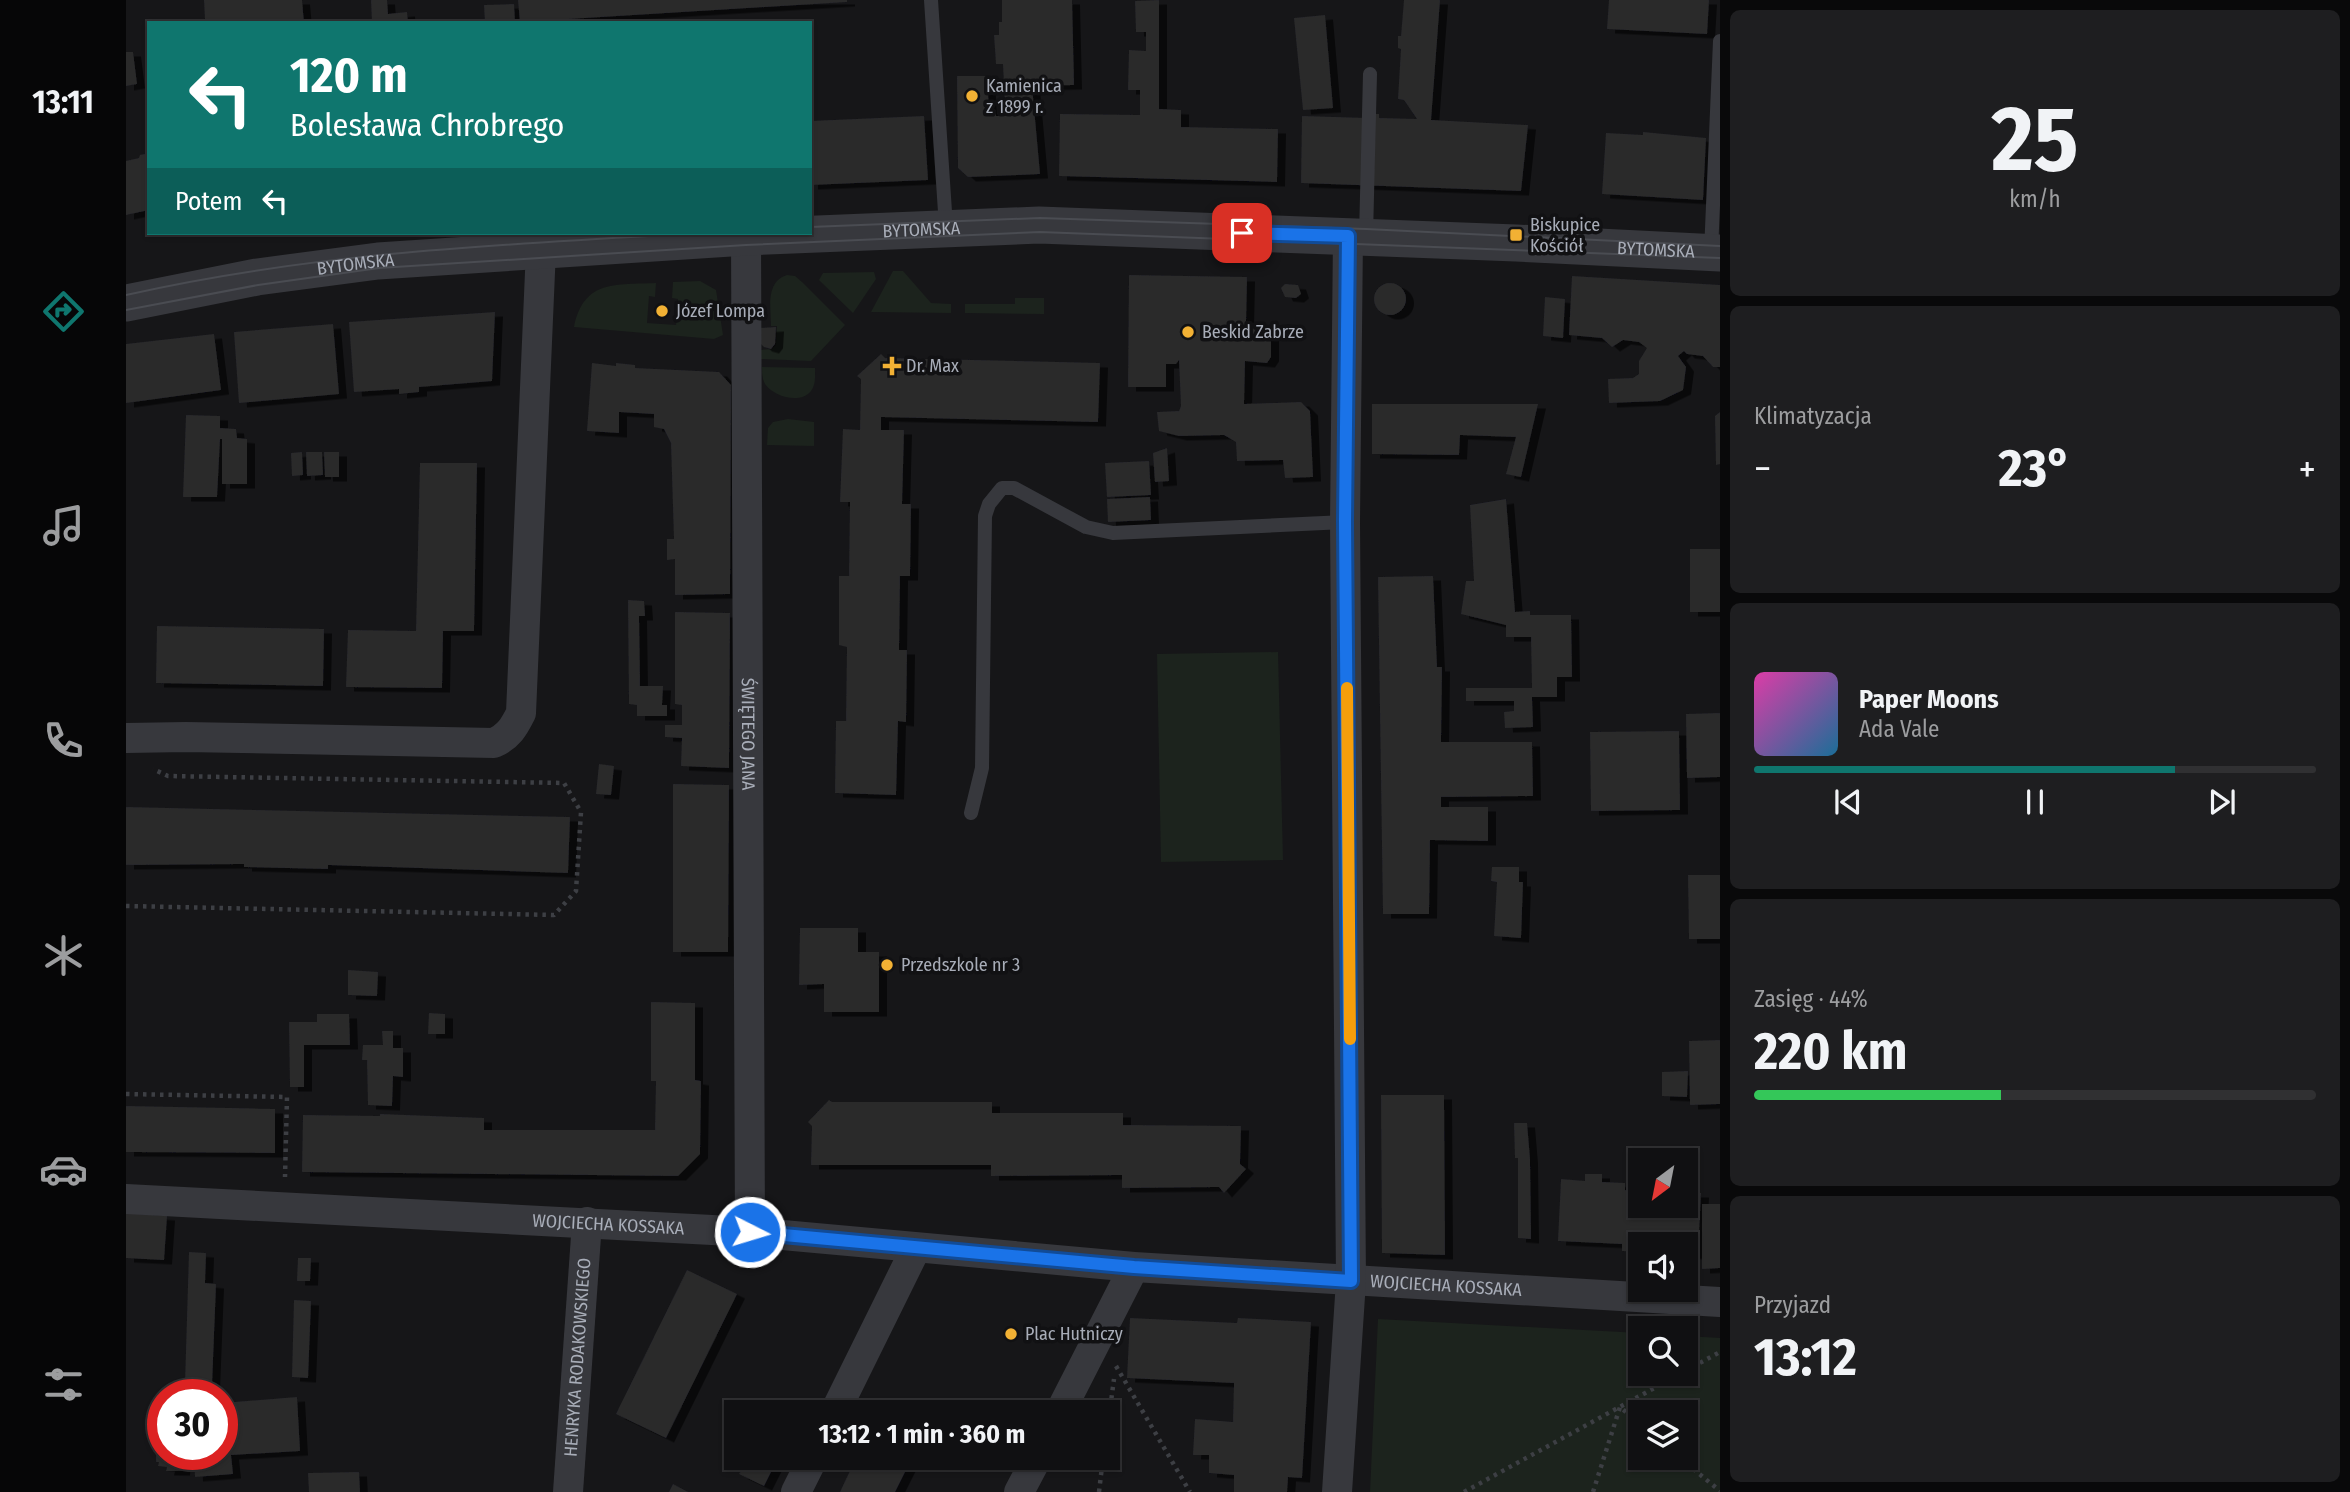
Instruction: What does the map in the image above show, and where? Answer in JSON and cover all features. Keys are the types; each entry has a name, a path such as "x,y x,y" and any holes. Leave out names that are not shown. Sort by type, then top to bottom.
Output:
{"street":[{"name":"BYTOMSKA","path":"812,234 1040,225 1716,253"},
{"name":"BYTOMSKA","path":"126,303 257,277 378,261 796,235"},
{"name":"ŚWIĘTEGO JANA","path":"746,237 750,1232"},
{"path":"1337,1492 1351,1281 1345,522 1357,237"},
{"path":"126,738 495,743 512,731 521,713 541,249"},
{"name":"WOJCIECHA KOSSAKA","path":"126,1199 750,1232 1134,1267 1720,1302"},
{"name":"HENRYKA RODAKOWSKIEGO","path":"568,1492 587,1222"},
{"path":"841,1400 916,1248"},
{"path":"1066,1400 1134,1267"},
{"path":"796,1492 807,1470"},
{"path":"1019,1492 1031,1470"}],"lane":[{"path":"931,0 946,229"},
{"path":"1716,253 1720,41"},
{"path":"1357,237 1370,74"},
{"path":"971,813 982,768 985,516 989,504 1002,488 1014,488 1086,527 1112,533 1345,522"}],"path":[{"path":"126,906 554,915 576,891 581,812 564,783 168,776 146,762"},
{"path":"126,1094 287,1097 285,1183"},
{"path":"1698,1364 1720,1352"},
{"path":"1111,1356 1190,1492"},
{"path":"1111,1400 1116,1365"},
{"path":"1464,1492 1659,1386"},
{"path":"1620,1407 1628,1414"},
{"path":"1593,1492 1620,1407"},
{"path":"1099,1492 1102,1470"},
{"path":"1695,1470 1720,1491"}],"shaded area":[{"path":"893,271 903,271 931,303 951,304 951,313 871,312"},
{"path":"874,272 876,279 853,313 819,280 823,273"},
{"path":"795,276 802,282 845,325 811,361 761,359 760,350 772,349 776,345 777,326 771,326 772,289 780,278"},
{"path":"700,281 716,290 723,335 714,339 574,327 585,300 594,293 615,285 656,283 655,297 649,296 647,323 676,325 678,299 672,298 673,282"},
{"path":"1015,298 1044,298 1044,314 965,313 965,304 1015,304"},
{"path":"762,367 815,368 814,386 800,398 780,395 765,384"},
{"path":"788,419 814,422 814,446 767,445 768,428 773,422"},
{"path":"1278,652 1283,860 1161,862 1157,654"},
{"path":"1378,1319 1628,1332 1628,1386 1698,1386 1698,1337 1720,1338 1720,1492 1370,1492"}],"building":[{"path":"204,0 302,0 304,21 203,21 205,20"},
{"path":"371,0 387,0 388,14 407,12 408,21 372,21"},
{"path":"518,0 847,0 847,2 520,21"},
{"name":"Kamienica z 1899 r.","path":"1002,0 1072,0 1074,85 1032,86 1040,174 968,177 958,168 957,76 987,76 989,110 996,110 996,116 1014,115 1014,111 1005,106 1003,64 996,64 994,35 999,35 999,22 1002,22"},
{"path":"1159,0 1159,109 1181,110 1181,127 1278,129 1277,182 1059,176 1060,114 1140,115 1140,90 1128,90 1129,50 1146,51 1146,32 1136,32 1135,1"},
{"path":"1404,0 1440,0 1431,120 1528,125 1521,191 1301,183 1302,116 1367,118 1367,114 1379,114 1379,118 1417,119 1404,100 1398,99 1401,49 1398,48 1398,36 1401,36"},
{"path":"1609,0 1709,0 1707,34 1607,29"},
{"path":"514,4 515,21 485,21 484,5"},
{"path":"1325,15 1333,108 1303,110 1294,18"},
{"path":"126,52 133,52 137,84 126,86"},
{"path":"924,116 928,180 812,185 812,121"},
{"path":"1643,132 1706,138 1703,200 1602,194 1606,133 1643,135"},
{"path":"147,153 147,210 126,215 126,161 139,158 140,155"},
{"path":"1129,275 1247,277 1246,323 1271,325 1271,357 1267,363 1245,361 1244,404 1301,402 1310,411 1313,477 1285,478 1283,460 1237,461 1236,442 1224,435 1179,436 1159,431 1157,412 1179,411 1181,406 1179,360 1176,364 1166,364 1166,387 1128,387"},
{"path":"1572,276 1720,285 1720,367 1713,367 1703,356 1687,354 1684,351 1678,356 1686,367 1683,390 1660,401 1609,403 1608,379 1633,378 1639,374 1639,361 1647,348 1639,342 1623,340 1612,347 1602,338 1569,335"},
{"path":"1390,283 1402,287 1406,299 1402,311 1390,315 1378,311 1374,299 1378,287"},
{"path":"1285,284 1298,285 1301,294 1296,298 1285,297 1281,288"},
{"path":"1545,297 1565,299 1563,338 1543,336"},
{"path":"495,312 492,381 419,387 419,392 399,394 399,389 354,392 349,322"},
{"path":"333,324 339,394 239,403 234,332"},
{"path":"776,327 775,344 771,349 764,347 761,344 760,328"},
{"path":"214,334 221,390 126,403 126,344"},
{"path":"881,354 885,358 1100,363 1098,422 881,417 881,430 904,430 902,504 911,504 910,576 900,576 899,650 907,650 906,722 898,721 896,795 835,793 836,721 846,721 847,647 839,645 839,576 849,576 850,502 840,502 843,429 860,430 861,379 857,376"},
{"path":"592,363 719,372 731,385 730,594 675,595 675,559 667,560 667,539 674,539 671,443 664,429 654,427 654,414 619,412 619,433 587,431"},
{"path":"1372,404 1538,404 1521,477 1506,474 1516,437 1460,435 1459,455 1372,454"},
{"path":"1720,412 1720,464 1716,465 1715,416"},
{"path":"186,415 220,416 220,428 236,429 237,438 247,439 247,484 222,484 220,439 217,497 183,497"},
{"path":"1167,448 1169,481 1155,482 1153,453"},
{"path":"302,452 303,475 292,476 291,453"},
{"path":"306,452 322,452 323,475 307,476"},
{"path":"324,452 339,452 339,477 325,477"},
{"path":"1149,461 1151,495 1107,497 1105,463"},
{"path":"420,463 477,463 474,631 443,631 442,688 346,687 348,630 416,631"},
{"path":"1150,497 1151,520 1108,522 1107,499"},
{"path":"1506,499 1515,612 1530,611 1530,615 1571,615 1572,677 1557,677 1557,697 1532,697 1533,727 1505,728 1504,712 1514,711 1514,701 1466,701 1466,688 1532,688 1531,637 1506,637 1506,625 1461,614 1466,581 1474,581 1470,505"},
{"path":"1690,549 1720,549 1720,612 1690,612"},
{"path":"1433,576 1437,667 1442,667 1441,742 1532,742 1533,796 1441,797 1441,807 1488,807 1488,841 1430,840 1429,914 1383,914 1378,577"},
{"path":"628,600 644,601 645,616 639,616 640,686 663,686 662,705 667,705 667,716 637,716 637,705 629,704"},
{"path":"675,612 730,613 729,768 681,766 682,738 665,737 665,725 682,725 682,705 675,704"},
{"path":"157,626 324,629 323,686 156,683"},
{"path":"1720,713 1720,777 1687,778 1686,714"},
{"path":"1679,731 1680,810 1591,811 1590,732"},
{"path":"599,764 614,766 611,795 596,794"},
{"path":"673,784 729,785 728,952 673,952"},
{"path":"126,807 570,817 568,873 328,865 328,869 244,867 244,864 126,865"},
{"path":"1492,867 1519,867 1519,882 1523,882 1521,938 1494,936 1497,882 1491,881"},
{"path":"1688,875 1720,875 1720,939 1689,939"},
{"path":"800,928 858,928 858,952 879,952 879,1012 824,1012 824,984 799,985"},
{"path":"348,970 378,972 377,996 348,995"},
{"path":"651,1002 695,1003 695,1080 701,1081 700,1154 678,1176 302,1172 303,1115 380,1114 484,1118 484,1130 655,1130 656,1081 651,1081"},
{"path":"429,1013 445,1014 445,1034 428,1034"},
{"path":"317,1014 349,1014 350,1045 304,1045 304,1087 290,1087 289,1022 317,1022"},
{"path":"382,1031 393,1031 393,1048 403,1048 403,1077 393,1076 392,1106 368,1105 367,1060 362,1060 363,1045 383,1045"},
{"path":"1720,1040 1720,1104 1690,1105 1689,1041"},
{"path":"1688,1071 1687,1097 1662,1096 1662,1072"},
{"path":"1381,1095 1444,1095 1445,1255 1382,1253"},
{"path":"829,1100 992,1102 992,1113 1123,1113 1123,1125 1241,1126 1240,1164 1246,1169 1224,1193 1219,1187 1122,1188 1122,1175 991,1176 991,1165 811,1165 812,1126 808,1122"},
{"path":"126,1106 275,1109 275,1153 126,1152"},
{"path":"1514,1123 1527,1123 1531,1239 1518,1238 1518,1158 1515,1158"},
{"path":"1585,1174 1602,1174 1602,1182 1625,1183 1625,1190 1628,1190 1628,1218 1698,1218 1698,1193 1701,1193 1698,1252 1698,1232 1628,1232 1628,1251 1622,1251 1622,1244 1558,1241 1561,1179 1585,1181"},
{"path":"1702,1204 1720,1204 1720,1268 1702,1269"},
{"path":"126,1213 167,1216 164,1260 126,1258"},
{"path":"189,1252 206,1253 205,1283 216,1284 212,1379 185,1379"},
{"path":"298,1258 311,1258 310,1281 297,1281"},
{"path":"687,1270 737,1294 666,1438 616,1414"},
{"path":"294,1300 311,1301 308,1378 292,1377"},
{"path":"1130,1318 1237,1323 1238,1318 1311,1322 1302,1478 1288,1477 1287,1492 1234,1492 1234,1475 1209,1473 1209,1455 1193,1455 1195,1419 1233,1422 1234,1383 1127,1378"},
{"path":"297,1397 300,1451 238,1455 238,1402"},
{"path":"195,1470 233,1470 233,1474 195,1477"},
{"path":"741,1470 772,1470 764,1486 739,1474"},
{"path":"850,1470 906,1470 895,1492 840,1492"},
{"path":"359,1472 360,1492 309,1492 308,1473"},
{"path":"673,1484 688,1492 669,1492"}],"tram line":[{"path":"812,227 1040,218 1366,229 1720,246"},
{"path":"126,310 258,285 379,268 746,245 1040,232 1720,258"},
{"path":"126,295 197,280 340,259 484,246 668,235"}],"slow traffic":[{"path":"1347,688 1350,1039"}],"place":[{"name":"Kamienica z 1899 r.","path":"972,96"},
{"name":"Biskupice Kościół","path":"1516,235"},
{"name":"Józef Lompa","path":"662,311"},
{"name":"Beskid Zabrze","path":"1188,332"},
{"name":"Dr. Max","path":"892,366"},
{"name":"Przedszkole nr 3","path":"887,965"},
{"name":"Plac Hutniczy","path":"1011,1334"}],"route":[{"path":"750,1232 1134,1267 1351,1281 1345,522 1348,236 1242,233"}]}
